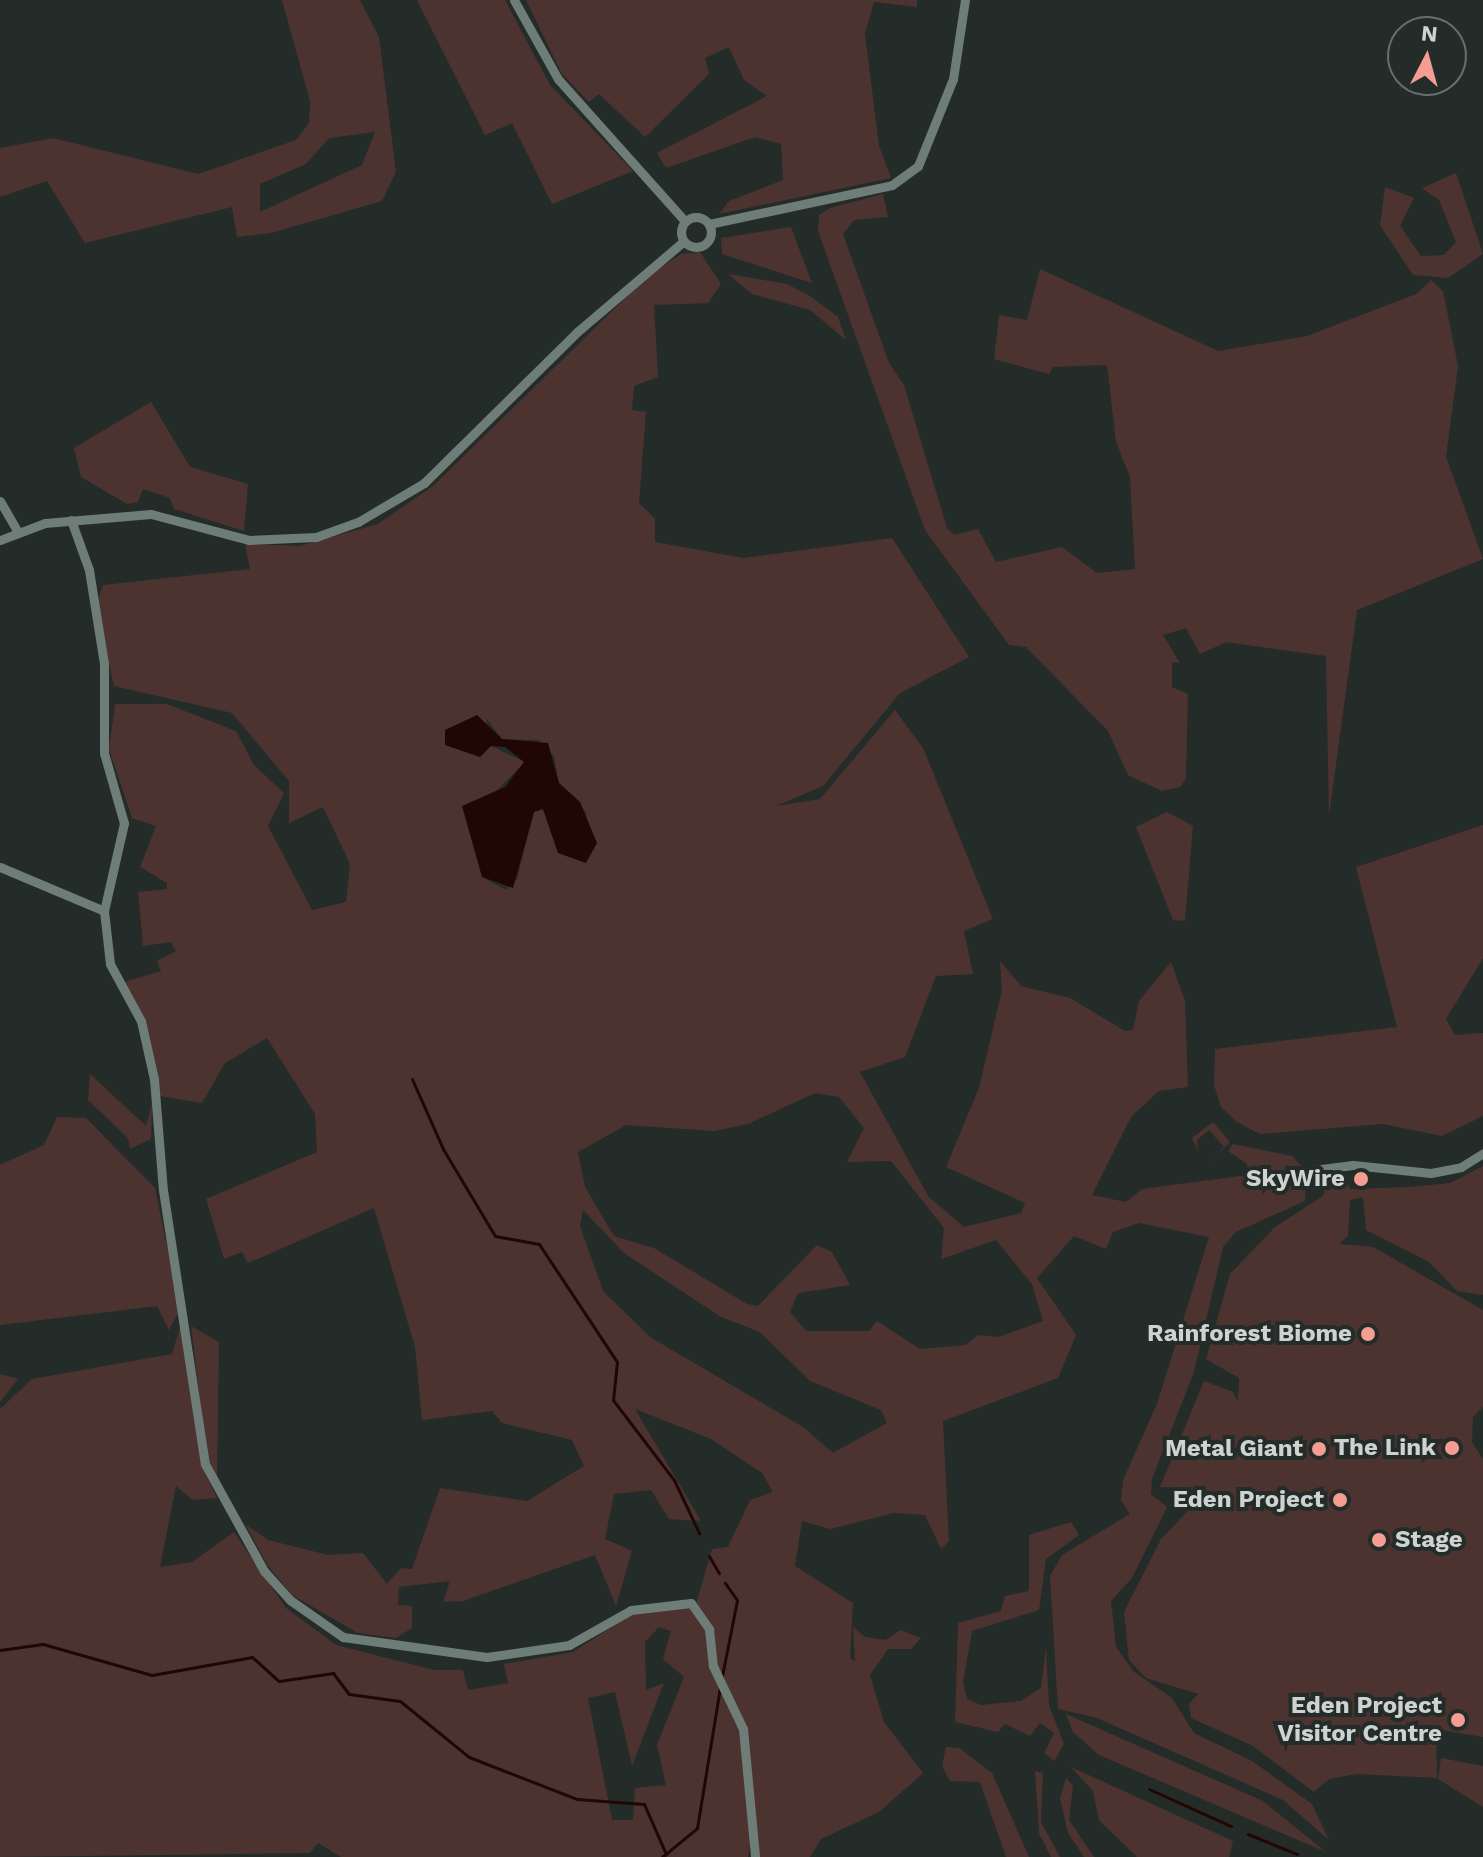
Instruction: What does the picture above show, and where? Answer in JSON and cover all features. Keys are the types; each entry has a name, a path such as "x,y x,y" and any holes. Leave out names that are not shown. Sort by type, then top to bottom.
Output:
{"street":[{"path":"514,0 558,79 685,221 709,224 887,186 918,166 953,79 965,0"},
{"path":"0,540 17,530 71,520 151,514 249,540 284,540 358,522 424,483 577,332 684,241 685,221"},
{"path":"684,241 704,245 709,224"},
{"path":"0,501 17,530"},
{"path":"71,520 89,570 106,688 104,753 124,823 104,911 110,964 141,1021 154,1079 163,1190 205,1464 264,1571 290,1600 343,1637 487,1657 569,1645 631,1610 691,1603 709,1629 718,1673 743,1729 755,1857"},
{"path":"0,867 104,911"},
{"path":"1313,1170 1353,1165 1431,1173 1483,1153"}],"shaded area":[{"path":"282,0 360,0 379,37 396,172 382,201 271,233 237,237 232,207 85,243 47,181 0,197 0,148 53,138 198,174 296,140 309,123 310,101","holes":["375,132 362,165 260,212 260,184 306,164 329,138"]},
{"path":"417,0 505,0 550,85 633,171 552,204 512,123 485,135"},
{"path":"526,0 917,0 917,7 874,2 865,33 879,146 891,178 719,214 729,201 783,180 781,144 755,137 666,168 657,153 767,96 744,80 729,47 705,58 709,74 645,137 599,94 589,102 562,74"},
{"path":"1456,173 1483,254 1448,278 1413,275 1380,225 1385,187 1414,198 1400,226 1421,256 1444,255 1456,242 1439,200 1422,188"},
{"path":"883,194 888,217 854,220 843,234 889,363 904,385 947,528 954,535 978,529 996,562 1062,547 1097,573 1135,569 1130,477 1116,442 1107,365 1053,367 1049,374 994,359 999,315 1027,320 1040,269 1218,351 1307,336 1416,294 1431,280 1443,291 1458,366 1446,457 1483,559 1357,610 1329,816 1326,656 1226,642 1200,654 1186,628 1163,635 1180,663 1172,662 1172,687 1188,694 1186,778 1180,787 1162,791 1128,775 1108,731 1026,647 1009,645 925,530 818,231 819,215 830,208"},
{"path":"791,227 812,283 722,254 721,238"},
{"path":"700,252 721,284 708,303 654,305 658,377 634,386 632,410 646,412 639,503 655,519 655,542 743,558 892,538 969,657 900,693 823,786 776,806 820,799 895,710 923,748 993,919 964,931 973,974 936,976 905,1057 860,1072 928,1196 964,1227 1021,1213 1025,1203 946,1167 979,1088 1002,990 1000,961 1021,986 1070,998 1125,1031 1133,1030 1139,1001 1171,962 1185,1001 1188,1087 1159,1091 1131,1117 1092,1195 1126,1202 1142,1189 1248,1175 1247,1164 1228,1151 1233,1144 1292,1156 1306,1171 1305,1201 1236,1232 1223,1247 1194,1372 1152,1479 1151,1494 1167,1507 1132,1578 1111,1601 1116,1647 1134,1672 1172,1698 1194,1733 1252,1761 1312,1804 1329,1840 1283,1800 1097,1718 1058,1709 1050,1576 1062,1555 1130,1514 1121,1500 1123,1480 1157,1404 1209,1237 1139,1223 1113,1232 1106,1249 1074,1236 1037,1278 1076,1335 1058,1378 943,1421 949,1541 941,1549 925,1515 894,1513 830,1529 802,1521 795,1566 853,1603 850,1658 855,1661 853,1627 865,1637 886,1640 900,1630 921,1638 911,1649 888,1649 870,1675 884,1722 923,1773 879,1812 821,1839 810,1857 760,1857 750,1844 748,1857 341,1857 318,1843 310,1853 0,1857 0,1409 32,1379 172,1354 182,1321 202,1467 217,1498 193,1500 176,1486 160,1567 192,1562 234,1532 286,1608 336,1645 434,1670 463,1670 468,1690 508,1683 504,1664 573,1652 632,1614 689,1606 694,1611 712,1549 728,1547 750,1500 773,1492 762,1473 711,1439 635,1409 701,1521 669,1519 651,1490 614,1494 605,1539 632,1551 616,1606 595,1555 463,1601 443,1602 450,1581 399,1587 398,1605 412,1606 412,1628 396,1638 358,1633 292,1595 268,1566 245,1524 268,1540 328,1555 363,1553 387,1584 401,1568 412,1569 440,1488 527,1501 584,1466 572,1440 502,1423 492,1411 422,1420 415,1347 374,1208 248,1263 242,1252 224,1259 206,1199 317,1152 315,1114 267,1038 225,1063 202,1103 160,1096 144,1018 124,982 161,971 157,961 176,951 171,942 143,946 138,892 167,889 167,883 140,867 156,826 132,818 109,749 115,704 167,704 236,731 254,765 284,793 268,826 312,910 346,902 350,864 323,807 289,823 289,781 232,713 114,686 96,606 103,585 250,569 245,544 300,546 378,524 433,486 648,276 681,254","holes":["486,718 502,739 538,740 554,756 559,784 587,813 558,853 543,809 534,812 517,879 506,890 482,877 494,793 525,762 491,746","815,1093 839,1097 864,1128 847,1162 891,1161 944,1228 941,1259 996,1240 1032,1284 1043,1321 999,1337 978,1335 966,1345 920,1349 877,1321 869,1331 806,1331 790,1312 798,1293 850,1285 832,1252 817,1245 758,1306 747,1304 654,1248 614,1236 585,1187 578,1152 626,1125 714,1131 748,1124","583,1210 624,1253 721,1317 760,1332 810,1381 881,1410 887,1423 833,1453 803,1427 650,1337 603,1291 580,1226","659,1627 671,1631 663,1659 684,1677 657,1745 666,1785 635,1788 633,1820 612,1820 588,1698 615,1692 632,1766 664,1683 646,1690 645,1642"]},
{"path":"728,274 787,284 810,296 838,317 846,340 810,310 752,294"},
{"path":"151,402 190,467 248,484 244,531 174,509 170,498 143,489 138,502 127,504 81,477 74,448"},
{"path":"477,715 502,739 548,743 559,783 580,802 597,843 586,863 558,853 543,809 534,812 513,888 482,877 462,806 505,787 524,762 505,747 491,746 480,757 445,745 445,730"},
{"path":"1167,812 1193,826 1185,921 1173,920 1136,827"},
{"path":"1483,825 1483,958 1446,1019 1455,1035 1483,1033 1483,1116 1442,1136 1383,1124 1260,1134 1237,1122 1221,1107 1214,1085 1215,1049 1397,1027 1356,867"},
{"path":"90,1074 146,1126 152,1103 151,1139 130,1149 128,1138 88,1100"},
{"path":"57,1117 86,1118 155,1188 180,1310 169,1330 157,1306 0,1325 0,1165 44,1145"},
{"path":"1213,1122 1230,1142 1206,1166 1224,1147 1209,1130 1197,1140 1198,1151 1192,1138"},
{"name":"Eden Project","path":"1483,1166 1483,1295 1457,1291 1429,1262 1366,1230 1363,1197 1350,1200 1348,1236 1339,1244 1373,1247 1483,1310 1483,1407 1473,1417 1472,1442 1483,1459 1483,1737 1436,1729 1437,1778 1357,1774 1329,1779 1314,1792 1253,1746 1191,1718 1189,1704 1198,1694 1146,1678 1129,1660 1124,1612 1161,1539 1208,1490 1160,1487 1204,1381 1233,1392 1238,1402 1239,1378 1206,1359 1230,1274 1275,1227 1323,1196 1328,1179 1347,1180 1350,1189 1409,1187 1450,1183"},
{"path":"191,1326 219,1342 217,1477 208,1463"},
{"path":"0,1374 18,1379 0,1402"},
{"path":"1071,1522 1079,1535 1046,1559 1039,1610 972,1631 963,1682 967,1699 981,1705 1021,1701 1041,1688 1046,1647 1049,1705 1064,1744 1054,1761 1044,1753 1054,1733 1040,1723 1030,1736 1005,1724 998,1732 955,1722 958,1623 1001,1611 1005,1596 1029,1591 1029,1535"},
{"path":"1066,1714 1263,1801 1326,1852 1099,1755 1073,1732"},
{"path":"946,1747 959,1748 992,1773 1029,1857 1006,1857 980,1782 950,1781 942,1766"},
{"path":"1441,1758 1483,1766 1483,1807 1438,1779"},
{"path":"1071,1767 1233,1841 1229,1857 1137,1857 1099,1820 1093,1791"},
{"path":"1035,1771 1043,1773 1041,1822 1060,1857 1051,1857 1039,1833"},
{"path":"1066,1778 1073,1785 1069,1820 1094,1857 1084,1857 1068,1833 1060,1798"}],"waterway":[{"path":"412,1079 443,1149 495,1236 539,1244 617,1362 613,1400 674,1480 699,1533"},
{"path":"709,1556 719,1573"},
{"path":"722,1676 737,1600 725,1583"},
{"path":"0,1650 43,1644 152,1675 252,1657 279,1681 333,1673 349,1694 400,1701 469,1757 577,1799 644,1804 666,1854"},
{"path":"662,1857 697,1828 720,1688"},
{"path":"1149,1789 1231,1826"},
{"path":"1248,1834 1297,1854"}],"place":[{"name":"SkyWire","path":"1361,1179"},
{"name":"Rainforest Biome","path":"1368,1334"},
{"name":"The Link","path":"1452,1448"},
{"name":"Metal Giant","path":"1319,1449"},
{"name":"Eden Project","path":"1340,1500"},
{"name":"Stage","path":"1379,1540"},
{"name":"Eden Project Visitor Centre","path":"1458,1720"}]}
